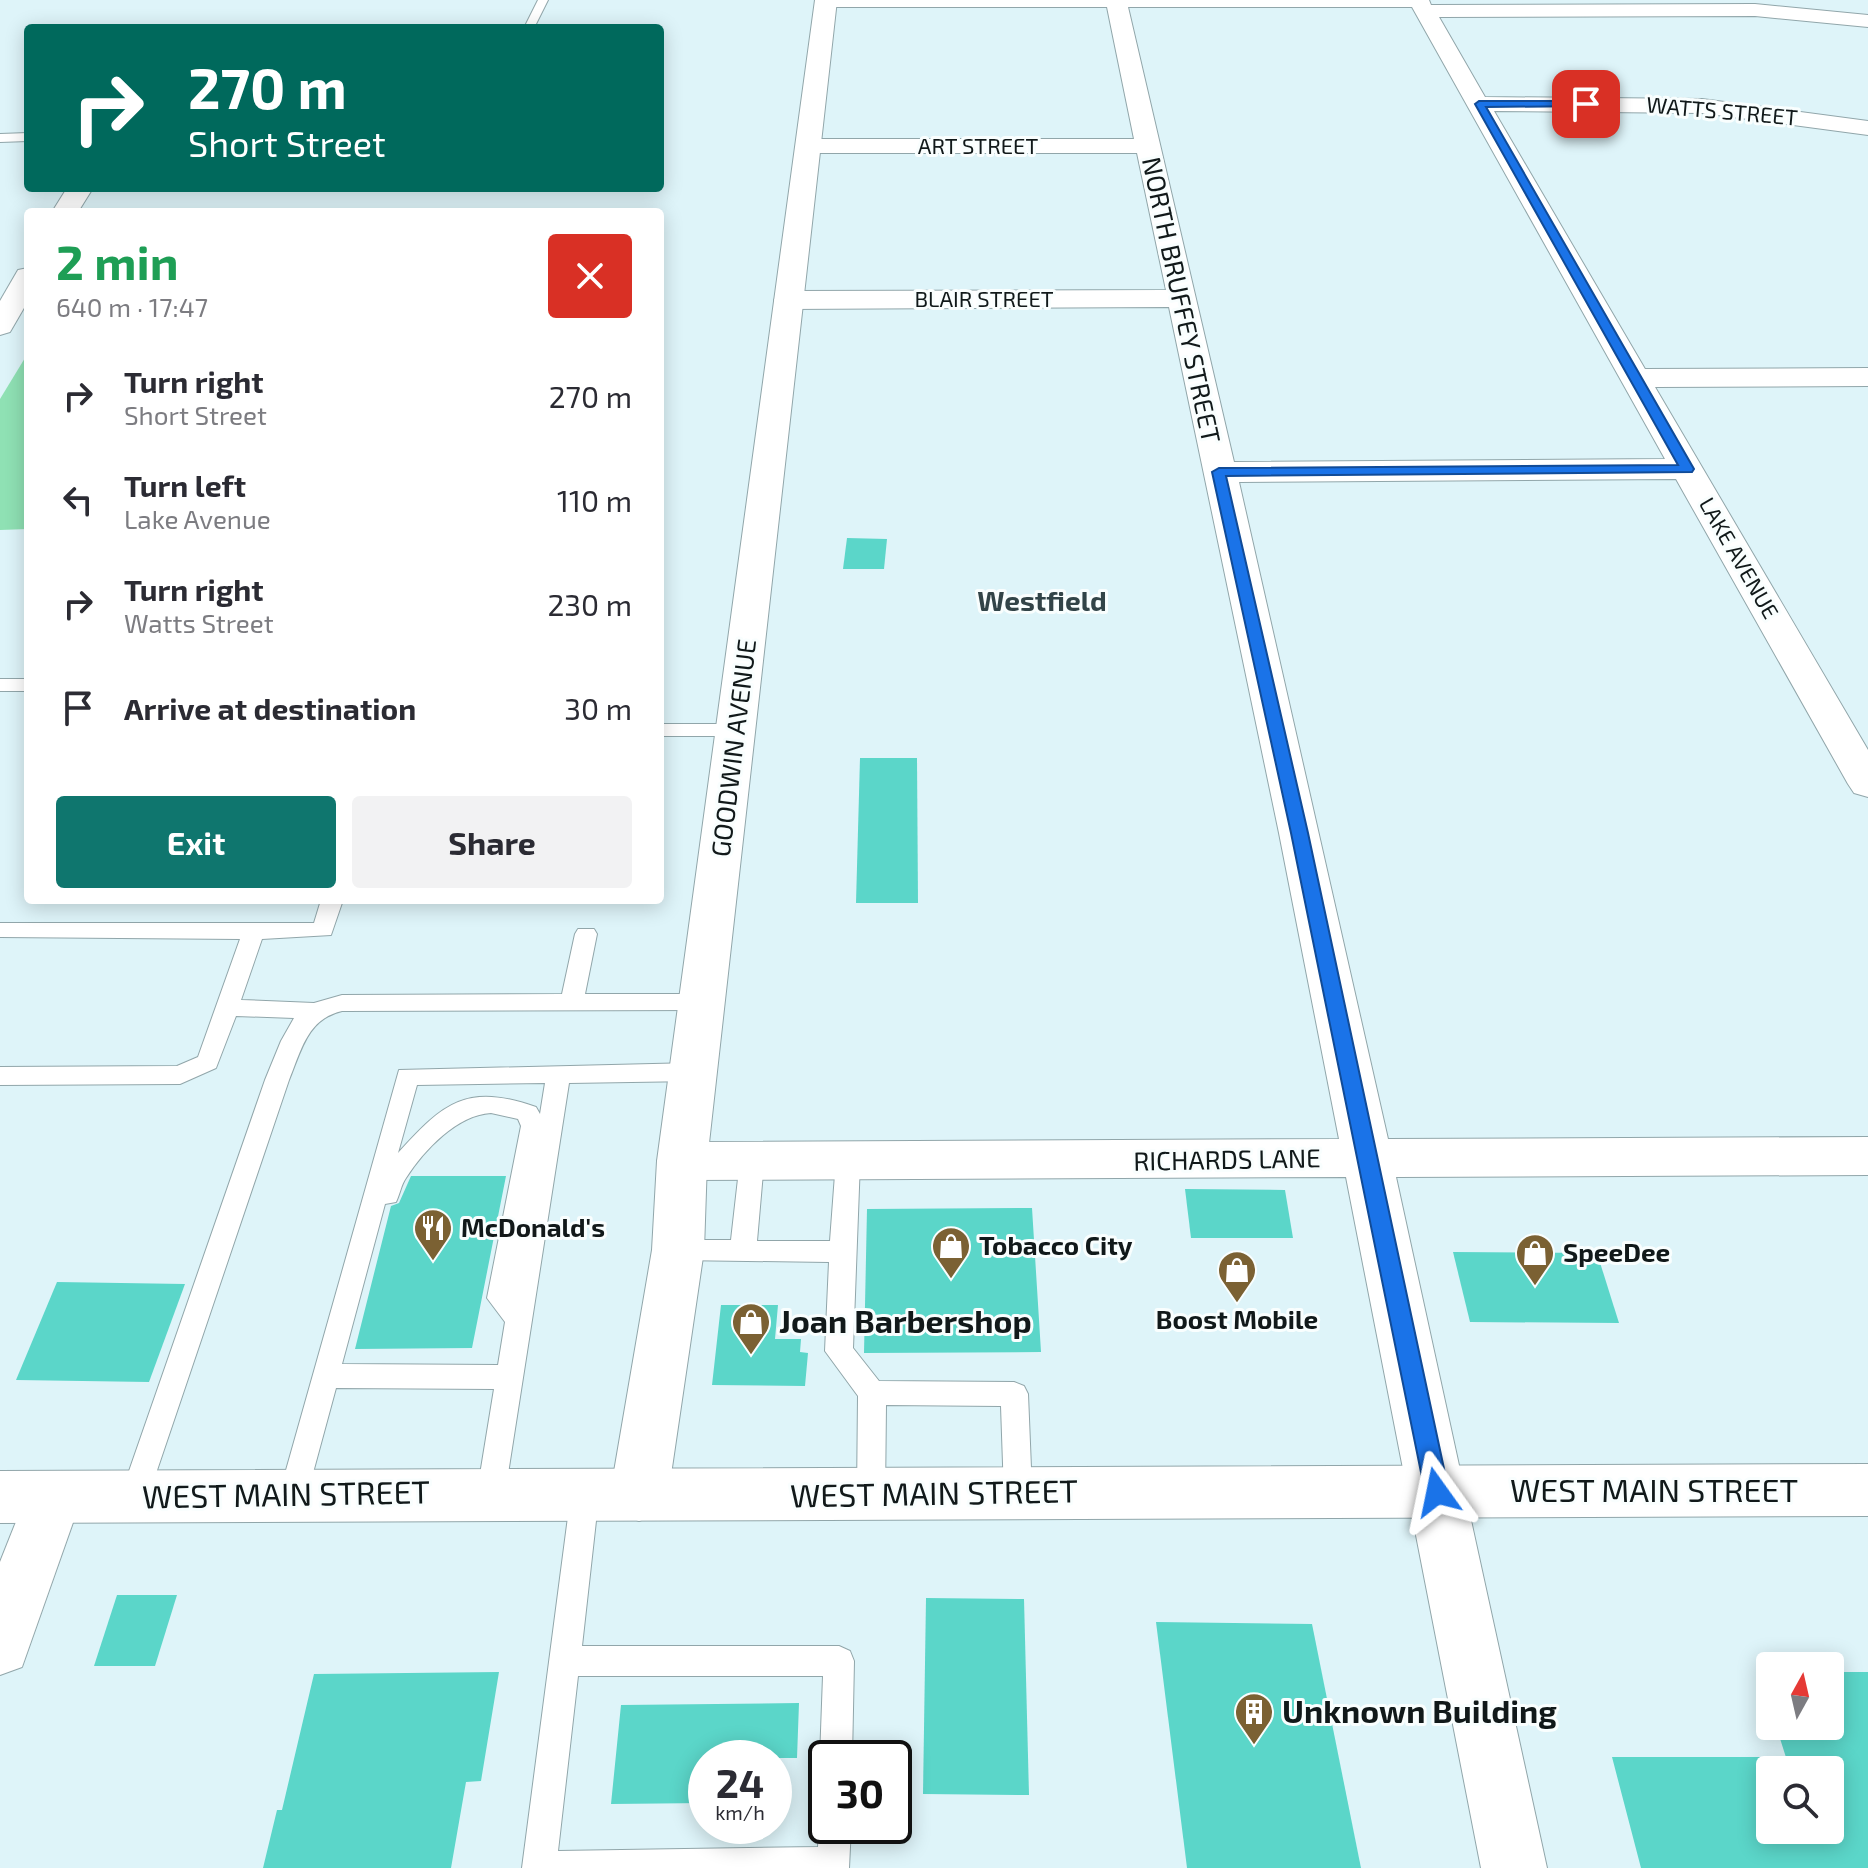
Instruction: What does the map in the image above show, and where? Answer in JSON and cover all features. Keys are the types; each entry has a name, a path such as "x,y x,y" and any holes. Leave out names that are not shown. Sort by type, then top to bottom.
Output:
{"street":[{"path":"826,1 1116,0 1755,10 1868,21"},
{"name":"NORTH BRUFFEY STREET","path":"1116,0 1300,833 1514,1868"},
{"name":"GOODWIN AVENUE","path":"612,1494 678,1250 682,1161 826,1"},
{"name":"LAKE AVENUE","path":"1421,4 1868,784"},
{"name":"WATTS STREET","path":"1479,104 1702,106 1868,128"},
{"name":"ART STREET","path":"808,146 1148,146"},
{"path":"0,326 24,283"},
{"name":"BLAIR STREET","path":"788,300 1181,298"},
{"path":"1635,378 1868,377"},
{"path":"1219,472 1687,469"},
{"name":"RICHARDS LANE","path":"682,1161 1868,1156"},
{"name":"WEST MAIN STREET","path":"26,1497 1868,1490"},
{"path":"0,1646 26,1497"}],"lane":[{"path":"531,24 543,0"},
{"path":"0,138 24,137"},
{"path":"0,685 24,685"},
{"path":"664,730 736,730"},
{"path":"0,930 323,930 331,904"},
{"path":"0,1076 180,1075 208,1062 254,932"},
{"path":"572,1003 586,934"},
{"path":"227,1008 315,1011 342,1003 703,1002"},
{"path":"134,1497 277,1080 301,1022 315,1011"},
{"path":"293,1495 407,1076 694,1072"},
{"path":"491,1493 558,1074"},
{"path":"335,1342 357,1312 392,1176 433,1129 456,1111 481,1103 506,1104 527,1113 533,1126 500,1298 518,1319"},
{"path":"743,1251 752,1161"},
{"path":"848,1161 839,1351 872,1393 871,1495"},
{"path":"678,1250 842,1252"},
{"path":"326,1376 509,1377"},
{"path":"872,1393 1014,1394 1018,1493"},
{"path":"612,1494 564,1661 539,1868 834,1863 835,1844"},
{"path":"564,1661 839,1661 837,1740"}],"green space":[{"path":"24,360 24,529 0,530 0,399"}],"building":[{"path":"847,538 887,539 884,569 843,569"},
{"path":"860,758 917,758 918,903 856,903"},
{"name":"McDonald's","path":"411,1176 506,1176 472,1348 355,1349 391,1206 399,1203"},
{"path":"1185,1189 1285,1190 1293,1238 1191,1238"},
{"name":"Tobacco City","path":"1032,1208 1041,1352 864,1353 867,1209"},
{"name":"SpeeDee","path":"1453,1252 1597,1253 1619,1323 1470,1322"},
{"path":"57,1282 185,1284 149,1382 16,1380"},
{"path":"721,1305 778,1305 775,1339 801,1339 800,1352 808,1353 805,1386 712,1385"},
{"path":"117,1595 177,1595 155,1666 94,1666"},
{"path":"926,1598 1024,1599 1029,1795 923,1794"},
{"name":"Unknown Building","path":"1156,1622 1312,1624 1361,1868 1187,1868"},
{"path":"499,1672 481,1781 466,1782 451,1868 263,1868 277,1810 282,1810 314,1674"},
{"path":"1844,1672 1868,1672 1868,1868 1641,1868 1612,1757 1756,1757 1756,1844 1844,1844 1844,1756 1786,1756 1780,1740 1844,1740"},
{"path":"799,1703 797,1758 792,1758 792,1740 688,1740 688,1803 611,1804 621,1705"}],"place":[{"name":"McDonald's","path":"433,1262"},
{"name":"Tobacco City","path":"951,1280"},
{"name":"SpeeDee","path":"1535,1287"},
{"name":"Boost Mobile","path":"1237,1304"},
{"name":"Joan Barbershop","path":"751,1356"},
{"name":"Unknown Building","path":"1254,1746"}],"district":[{"name":"Westfield","path":"1042,601"}],"route":[{"path":"1437,1492 1300,833 1219,472 1687,469 1479,104 1586,104"}]}
